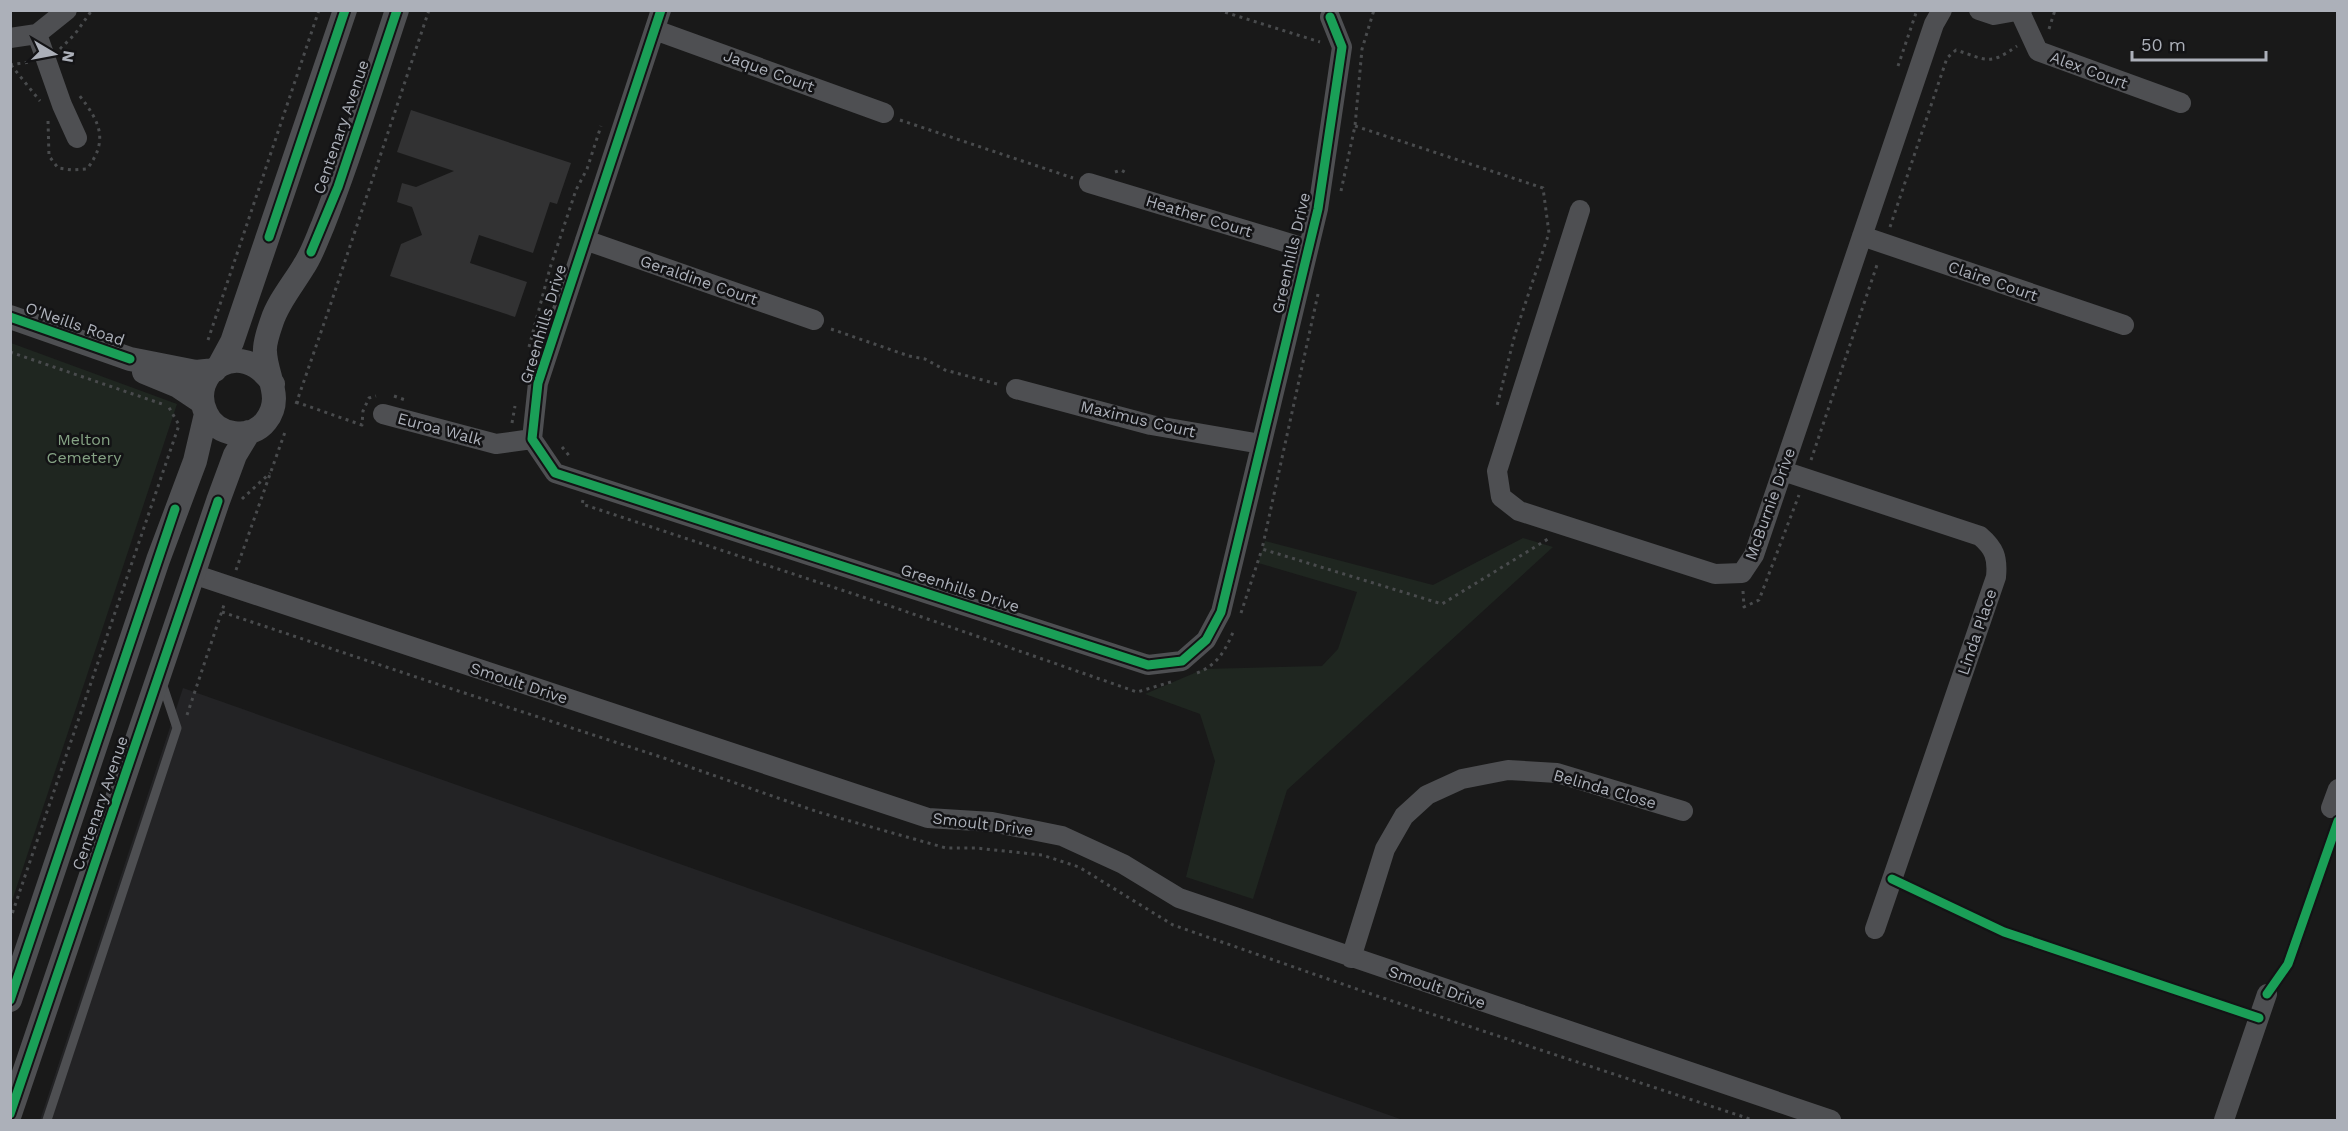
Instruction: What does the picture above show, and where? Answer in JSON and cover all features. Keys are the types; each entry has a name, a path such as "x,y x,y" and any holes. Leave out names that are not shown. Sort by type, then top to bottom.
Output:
{"street":[{"path":"10,38 37,34 65,15 67,10"},
{"name":"Centenary Avenue","path":"217,368 232,342 345,10"},
{"name":"Centenary Avenue","path":"273,384 264,351 273,318 306,263 322,226 397,10"},
{"name":"Greenhills Drive","path":"661,10 538,383 532,439 555,472 1148,665 1182,661 1206,640 1221,612 1318,209 1342,47 1327,13"},
{"name":"McBurnie Drive","path":"1580,210 1497,471 1501,497 1519,511 1715,574 1742,573 1754,555 1934,24 1942,10"},
{"path":"1978,10 1994,15 2021,11"},
{"name":"Alex Court","path":"2021,11 2038,51 2181,103"},
{"name":"Jaque Court","path":"655,30 884,113"},
{"path":"37,34 62,105 77,138"},
{"name":"Heather Court","path":"1089,183 1308,249"},
{"name":"Claire Court","path":"1862,236 2124,325"},
{"name":"Geraldine Court","path":"585,240 814,320"},
{"name":"O'Neills Road","path":"10,317 130,358 196,372 217,368"},
{"name":"O'Neills Road","path":"109,350 170,395 204,408"},
{"path":"241,360 253,363 264,370 273,384 275,397 273,409 265,422 249,432 237,434 224,431 213,424 204,408 203,388 207,379 217,368 228,362 241,360"},
{"name":"Maximus Court","path":"1016,389 1151,425 1261,444"},
{"name":"Euroa Walk","path":"380,405 496,444 532,439"},
{"name":"Centenary Avenue","path":"10,1000 18,950 197,453 204,408"},
{"name":"Centenary Avenue","path":"10,1114 193,574 235,455 249,432"},
{"name":"Linda Place","path":"1783,471 1980,536 1990,545 1998,560 1996,577 1875,929"},
{"path":"158,560 193,574"},
{"name":"Smoult Drive","path":"193,574 928,818 992,822 1062,836 1124,864 1179,898 1831,1120"},
{"name":"Belinda Close","path":"1352,958 1384,849 1404,816 1427,795 1462,779 1508,770 1557,773 1683,811"},
{"path":"2331,808 2337,789"},
{"path":"18,950 41,959 59,972"},
{"path":"2224,1120 2267,994"}],"lane":[{"path":"47,1120 177,728 159,676"}],"path":[{"path":"208,339 319,10"},
{"path":"293,412 429,10"},
{"path":"1218,10 1321,42 1367,31"},
{"path":"1341,191 1355,126 1362,49 1374,10"},
{"path":"1896,73 1917,10"},
{"path":"1742,573 1744,607 1759,600 1805,478 1947,58 1956,50 1989,61 2019,45 2034,42"},
{"path":"884,113 959,141 1089,183 1121,170 1133,178"},
{"path":"526,357 550,268 576,190 587,169 602,124"},
{"path":"1355,126 1543,188 1549,233 1515,334 1494,414"},
{"path":"1239,618 1262,549 1320,288"},
{"path":"814,320 879,345 925,359 945,370 1016,389"},
{"path":"10,352 170,395 179,425 10,920"},
{"path":"386,394 404,398 410,402"},
{"path":"296,402 362,425 363,411 369,398 380,405"},
{"path":"512,428 516,399"},
{"path":"184,725 285,432"},
{"path":"560,446 574,461"},
{"path":"587,483 582,504 896,608 1137,692 1174,682"},
{"path":"1262,549 1442,604 1552,537 1557,523"},
{"path":"222,612 440,686 664,758 818,812 946,848 976,848 1042,855 1079,867 1173,925 1385,999 1754,1120"},
{"path":"1191,675 1208,669 1226,651 1235,629"}],"shaded area":[{"path":"183,688 1403,1120 40,1120"}],"green space":[{"name":"Melton Cemetery","path":"10,343 177,404 11,904"},
{"path":"1523,538 1553,547 1287,790 1253,899 1186,877 1215,761 1200,714 1145,694 1204,669 1322,666 1338,649 1357,592 1258,563 1265,541 1433,585"}],"building":[{"path":"411,110 571,163 557,204 550,202 533,253 479,235 470,263 527,282 515,317 390,276 401,244 422,235 412,207 397,202 402,183 416,187 454,171 397,152"}],"cycle path":[{"path":"269,237 345,10"},
{"path":"311,252 338,187 397,10"},
{"path":"661,10 538,383 532,439 555,473 1148,665 1182,661 1206,640 1221,612 1318,209 1342,47 1330,17"},
{"path":"10,317 130,359"},
{"path":"10,1114 218,501"},
{"path":"10,1000 175,509"},
{"path":"2267,994 2288,964 2338,821"},
{"path":"1892,879 2004,932 2259,1018"}]}
